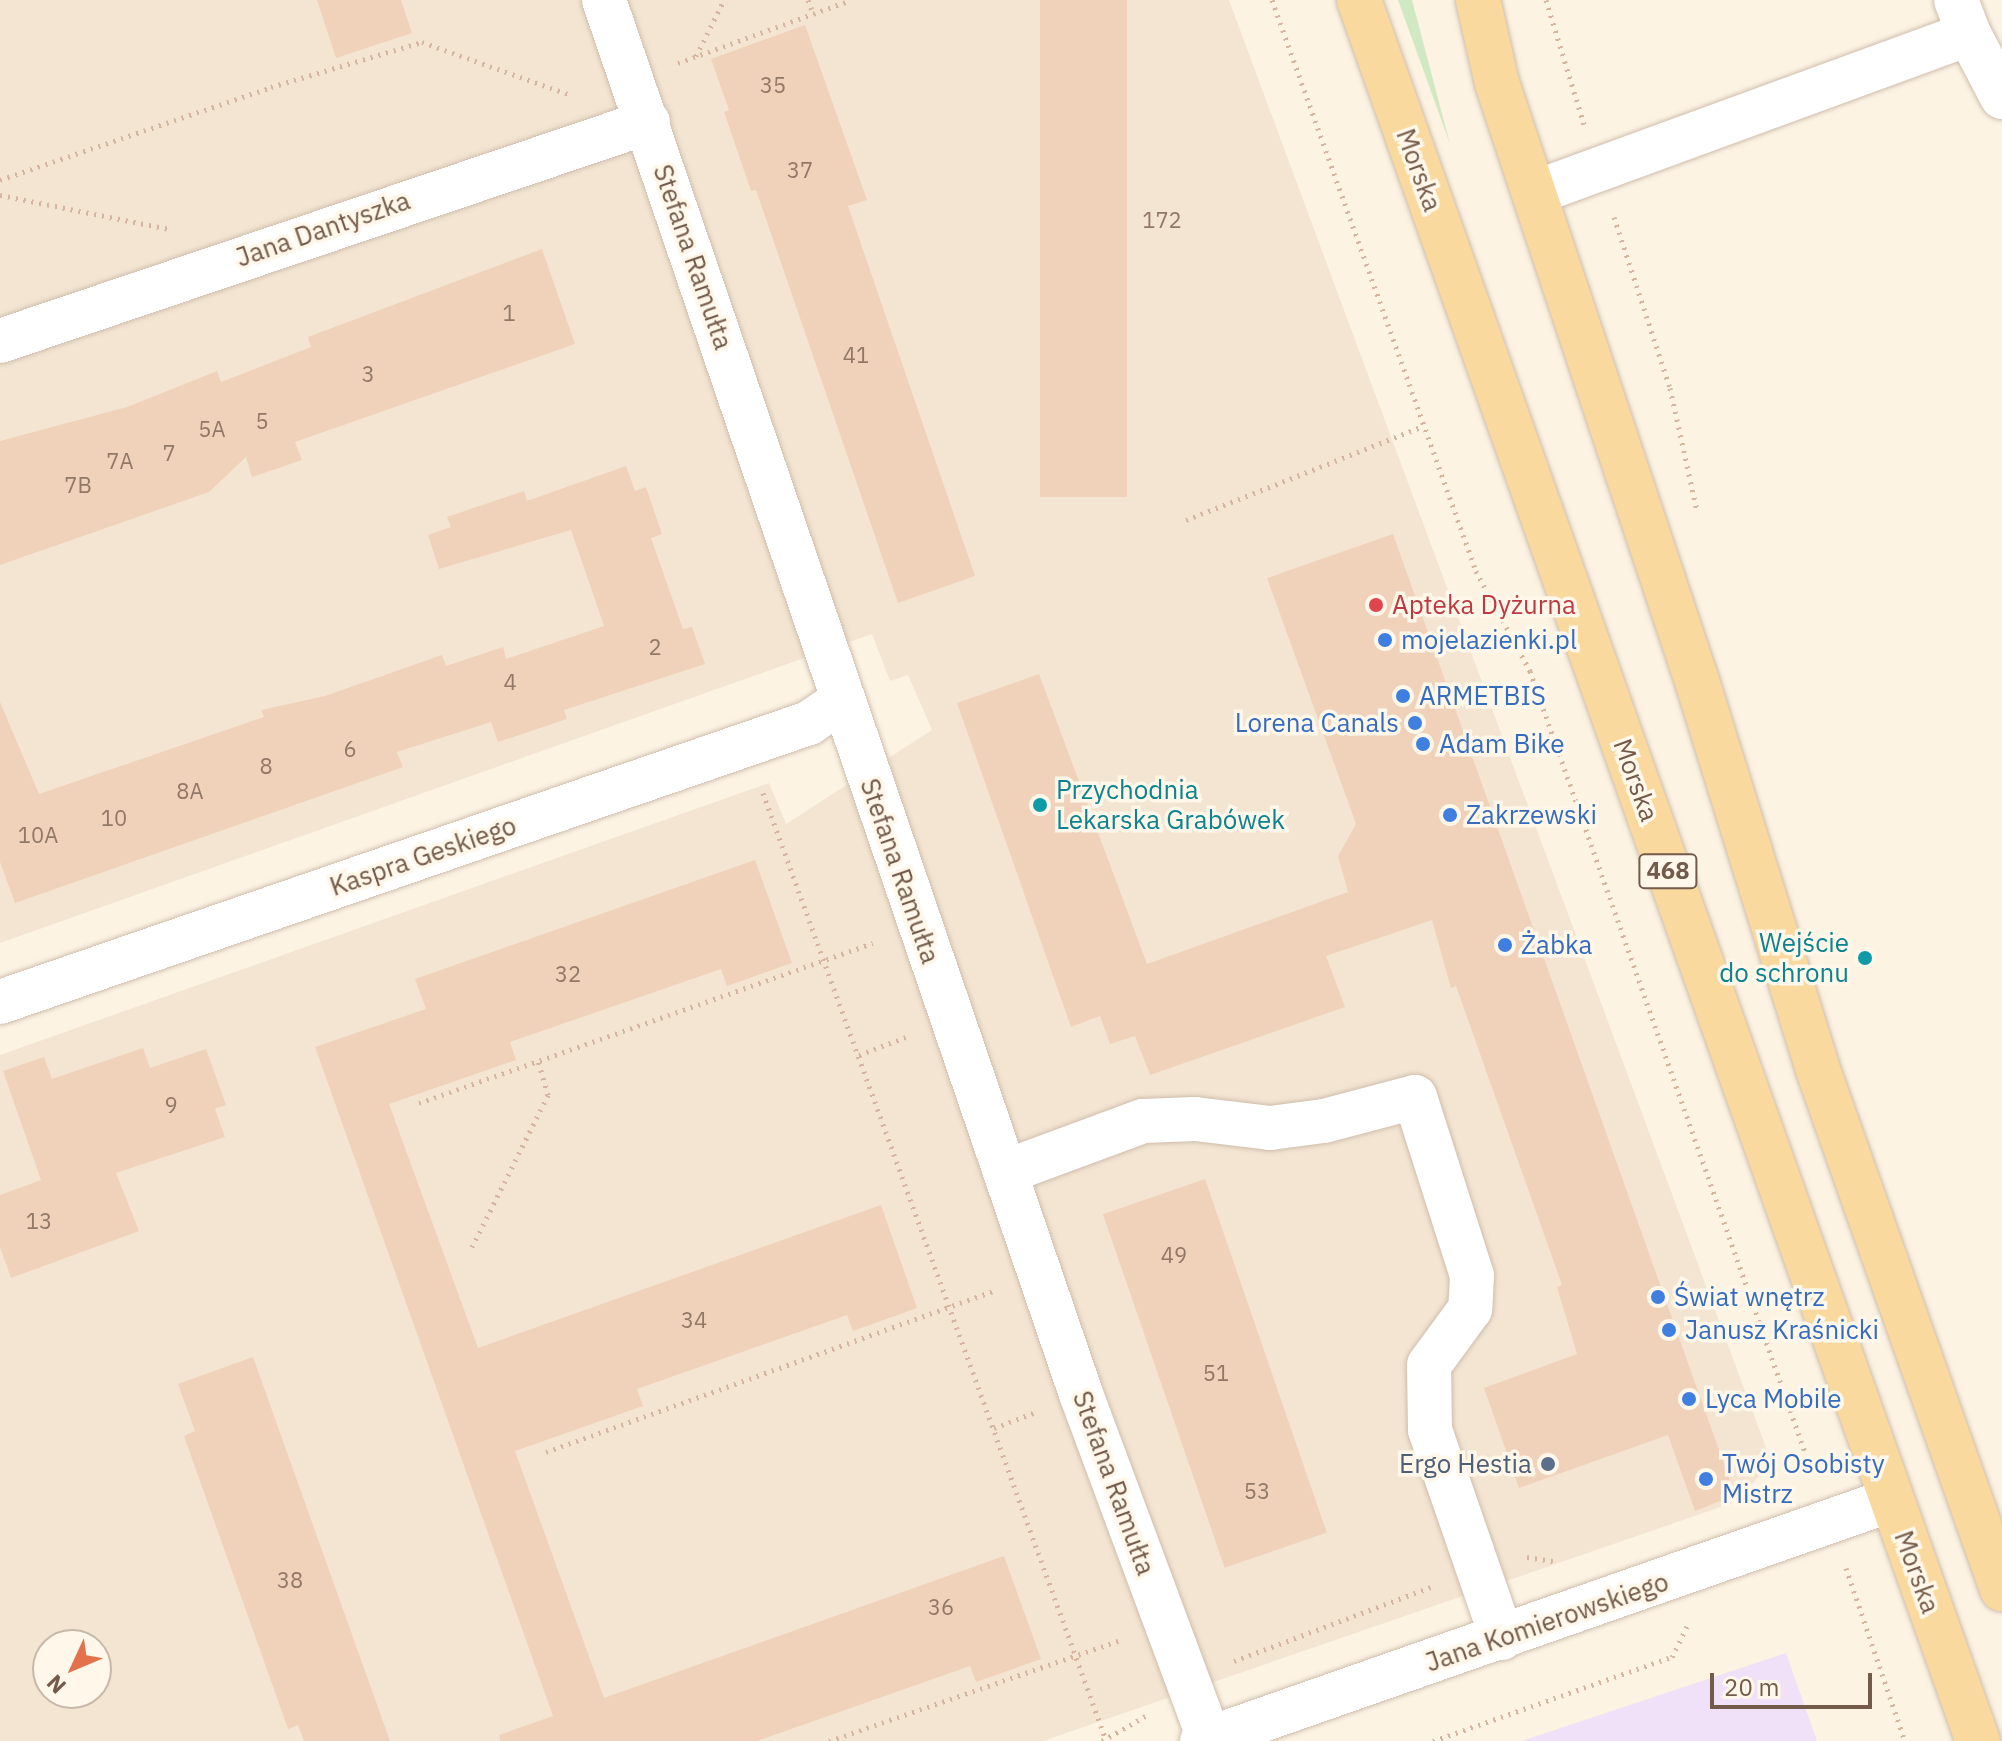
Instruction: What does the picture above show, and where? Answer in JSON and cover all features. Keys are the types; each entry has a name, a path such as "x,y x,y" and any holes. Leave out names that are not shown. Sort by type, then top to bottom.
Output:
{"main road":[{"name":"Morska","path":"1359,0 1978,1741"},
{"path":"1478,0 1497,83 1697,681 1817,1067 2002,1589"}],"street":[{"name":"Stefana Ramułta","path":"604,0 648,122 842,701 1205,1740"},
{"path":"1534,193 1962,17 2002,97"},
{"name":"Jana Dantyszka","path":"0,341 648,122"},
{"name":"Kaspra Geskiego","path":"0,1002 809,723 842,701"},
{"path":"1005,1172 1143,1121 1195,1119 1270,1128 1324,1121 1415,1097 1472,1276 1470,1309 1429,1365 1430,1430 1502,1638"},
{"name":"Jana Komierowskiego","path":"1205,1740 1831,1524 1891,1500"}],"path":[{"path":"695,57 724,0"},
{"path":"808,0 813,13"},
{"path":"0,180 271,87 422,42 584,100 851,0"},
{"path":"1272,0 1476,571 1530,671 1905,1741"},
{"path":"0,195 172,230"},
{"path":"1186,520 1423,426"},
{"path":"747,745 951,1306 1104,1740 1153,1711"},
{"path":"419,1103 873,943"},
{"path":"859,1055 907,1037"},
{"path":"472,1247 548,1095 538,1061"},
{"path":"546,1452 1042,1273"},
{"path":"994,1428 1038,1411"},
{"path":"1433,1741 1672,1657 1691,1619"},
{"path":"829,1741 1118,1641"}],"shaded area":[{"path":"0,0 1229,0 1771,1461 1738,1501 1043,1741 0,1741 0,1055 769,783 786,824 932,730 908,675 890,681 872,634 0,943"},
{"path":"1786,1653 1817,1741 1522,1741"}],"green space":[{"path":"1398,0 1412,0 1450,144"}],"building":[{"path":"317,0 401,0 412,33 336,58"},
{"path":"1040,0 1127,0 1127,497 1040,497"},
{"path":"805,25 867,200 848,206 975,576 898,603 756,190 751,191 724,112 729,110 711,59"},
{"path":"542,249 575,344 295,442 302,460 252,477 246,457 209,492 0,565 0,441 127,407 217,371 221,382 311,347 308,337"},
{"path":"626,466 635,491 646,487 662,534 651,538 683,629 692,627 705,664 564,710 567,719 498,742 491,722 397,752 403,767 15,903 0,862 0,702 39,794 264,717 261,710 325,696 442,655 446,666 503,647 506,659 604,626 571,530 439,569 428,535 451,527 447,517 524,491 527,501"},
{"path":"1393,534 1735,1495 1695,1511 1668,1435 1519,1488 1484,1388 1577,1354 1557,1287 1562,1285 1456,986 1451,988 1432,920 1326,956 1345,1007 1150,1075 1135,1036 1110,1044 1100,1016 1071,1027 957,703 1039,674 1147,964 1348,892 1338,856 1356,824 1267,578"},
{"path":"755,860 792,963 727,986 721,969 510,1042 516,1060 389,1104 478,1348 881,1205 917,1308 853,1331 847,1315 637,1389 643,1406 515,1451 604,1698 1004,1556 1041,1659 976,1682 970,1666 757,1741 500,1741 499,1735 553,1716 315,1047 426,1009 415,979"},
{"path":"143,1048 150,1068 206,1049 226,1105 215,1109 225,1137 116,1173 139,1231 11,1278 0,1247 0,1195 41,1180 3,1071 44,1057 52,1079"},
{"path":"1205,1179 1327,1533 1225,1568 1103,1214"},
{"path":"253,1357 390,1741 304,1741 298,1725 288,1729 184,1436 195,1431 178,1384"}],"place":[{"name":"Apteka Dyżurna","path":"1376,605"},
{"name":"mojelazienki.pl","path":"1385,640"},
{"name":"ARMETBIS","path":"1403,696"},
{"name":"Lorena Canals","path":"1415,723"},
{"name":"Adam Bike","path":"1423,744"},
{"name":"Przychodnia Lekarska Grabówek","path":"1040,805"},
{"name":"Zakrzewski","path":"1450,815"},
{"name":"Żabka","path":"1505,945"},
{"name":"Wejście do schronu","path":"1865,958"},
{"name":"Świat wnętrz","path":"1658,1297"},
{"name":"Janusz Kraśnicki","path":"1669,1330"},
{"name":"Lyca Mobile","path":"1689,1399"},
{"name":"Ergo Hestia","path":"1548,1464"},
{"name":"Twój Osobisty Mistrz","path":"1706,1479"}]}
